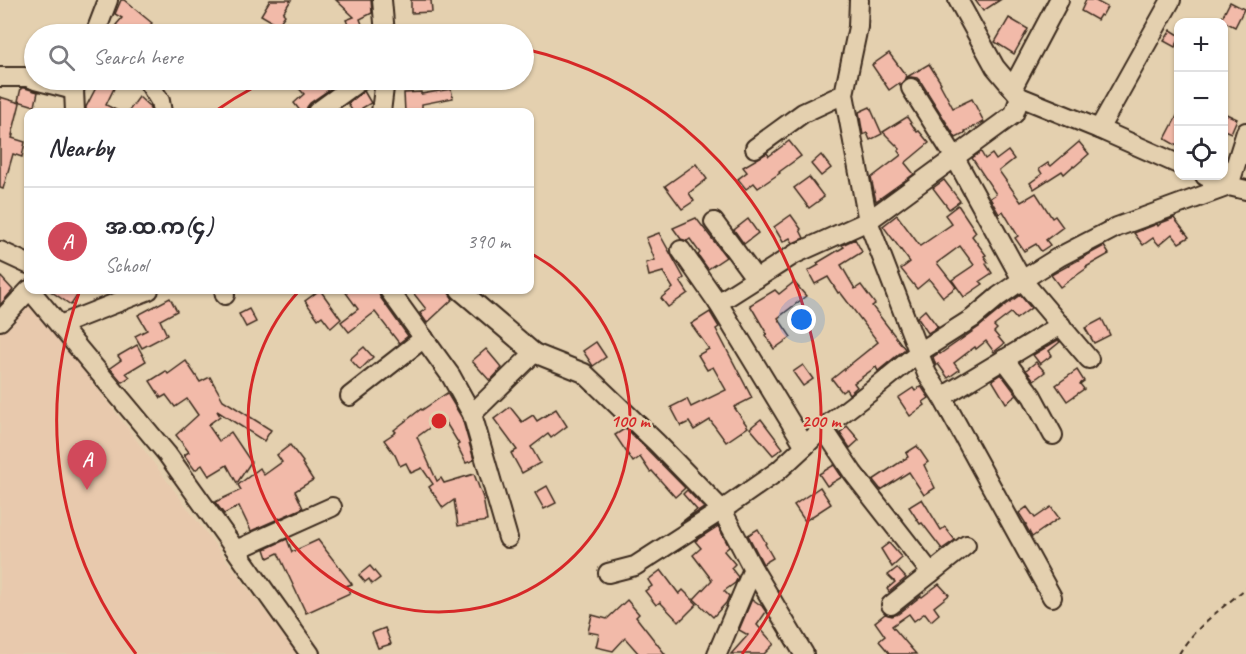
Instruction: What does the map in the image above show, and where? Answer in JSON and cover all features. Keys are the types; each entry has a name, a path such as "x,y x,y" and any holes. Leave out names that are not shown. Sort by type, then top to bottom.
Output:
{"street":[{"path":"99,24 108,0"},
{"path":"382,0 384,24"},
{"path":"859,0 858,27 844,94 868,221 927,374 942,397 1052,597"},
{"path":"958,0 995,67 1016,92 1174,162"},
{"path":"718,303 795,254 868,221 1014,114 1016,92 1059,0"},
{"path":"1099,129 1171,0"},
{"path":"0,77 24,77"},
{"path":"911,88 954,156 1022,280 1089,359"},
{"path":"75,108 76,90"},
{"path":"153,90 161,108"},
{"path":"322,108 347,90"},
{"path":"382,108 384,90"},
{"path":"755,148 803,113 844,94"},
{"path":"1238,188 1246,132"},
{"path":"1216,180 1238,188"},
{"path":"608,573 635,566 778,471 823,428 918,353 973,318 999,296 1059,257 1117,228 1238,188"},
{"path":"714,222 756,279"},
{"path":"0,250 24,262"},
{"path":"681,250 718,303 805,446"},
{"path":"0,321 26,294"},
{"path":"33,294 167,454 310,654"},
{"path":"60,325 138,294"},
{"path":"392,294 451,376 472,414 508,538"},
{"path":"465,294 534,353 584,373 722,510 753,569 804,654"},
{"path":"942,397 1061,325"},
{"path":"350,396 424,338"},
{"path":"472,414 534,353"},
{"path":"1004,359 1032,396 1053,435"},
{"path":"823,428 854,473 931,573"},
{"path":"236,550 332,507"},
{"path":"891,605 966,545"},
{"path":"717,654 753,569"}],"path":[{"path":"1179,654 1207,621 1246,588"}],"shaded area":[{"path":"29,297 297,654 0,654 0,326"}],"building":[{"path":"121,0 124,0 152,23 117,24 122,18 115,14"},
{"path":"270,0 291,0 279,24 261,15"},
{"path":"336,0 371,0 372,13 360,19 362,24 348,24 346,20 354,17"},
{"path":"411,0 431,0 432,12 411,13"},
{"path":"975,0 1000,0 983,11"},
{"path":"1086,0 1094,0 1107,7 1097,20 1081,11"},
{"path":"1230,2 1244,9 1235,27 1228,24 1228,18 1222,18"},
{"path":"1009,18 1028,29 1014,54 995,42"},
{"path":"1171,30 1174,32 1174,46 1164,41"},
{"path":"889,53 907,77 929,64 953,108 972,99 984,122 956,138 917,78 906,78 900,85 899,83 889,90 872,65"},
{"path":"21,88 38,92 35,106 18,101"},
{"path":"95,90 113,90 106,105 112,108 86,107"},
{"path":"300,90 329,90 310,103 307,108 298,108 294,103 304,94"},
{"path":"451,90 453,98 422,104 422,108 405,108 404,93 421,92 421,94"},
{"path":"364,91 371,103 362,108 350,108 348,104"},
{"path":"0,97 20,103 12,138 24,142 24,147 22,157 13,154 3,189 0,188"},
{"path":"139,97 150,108 131,108"},
{"path":"870,107 882,134 870,140 867,133 863,135 859,112"},
{"path":"1228,115 1237,119 1231,133 1228,132"},
{"path":"907,117 917,132 919,131 929,143 905,163 914,174 876,201 871,178 901,155 898,151 900,149 883,132"},
{"path":"1174,122 1174,144 1165,139"},
{"path":"789,141 801,156 758,188 754,183 746,189 738,179 747,172 743,167 767,153 769,156"},
{"path":"1079,142 1089,154 1064,174 1062,171 1034,189 1030,183 1042,174 1039,169 1048,163 1051,166"},
{"path":"1008,151 1014,159 999,171 1021,202 1036,193 1052,218 1055,216 1063,227 1046,240 1050,245 1041,251 1036,244 1024,251 1015,238 1018,236 1003,211 999,214 990,198 996,194 972,158 981,152 985,159 992,154 996,160"},
{"path":"821,155 831,168 821,176 811,164"},
{"path":"696,164 707,179 689,193 694,201 682,209 665,186"},
{"path":"809,177 824,197 809,208 794,188"},
{"path":"944,180 960,201 949,209 933,188"},
{"path":"958,205 976,232 972,236 986,255 984,256 988,262 986,264 992,273 980,281 983,284 964,297 952,280 974,265 960,246 937,263 956,287 943,297 929,279 917,289 901,269 910,262 883,226 897,215 920,246 952,224 945,215"},
{"path":"791,215 801,229 804,238 793,243 790,238 783,242 774,227"},
{"path":"696,218 726,257 708,269 690,239 687,241 681,239 673,228"},
{"path":"1174,218 1189,237 1179,243 1172,234 1159,245 1153,238 1143,245 1134,233 1157,224 1158,226"},
{"path":"748,219 758,233 744,244 734,230"},
{"path":"659,233 684,278 680,281 688,293 668,307 661,298 673,288 663,272 649,276 646,263 655,260 646,238"},
{"path":"855,239 862,252 841,265 855,289 861,285 875,304 872,306 905,349 878,371 876,367 854,383 857,387 849,394 846,389 842,392 832,379 878,342 840,292 838,293 828,277 815,284 808,271 844,247 842,245"},
{"path":"1104,246 1109,254 1086,267 1060,287 1051,275"},
{"path":"0,276 13,290 0,305"},
{"path":"794,282 806,296 778,318 791,337 774,349 750,305 775,290 779,294"},
{"path":"55,294 78,294 71,305"},
{"path":"315,294 323,294 341,319 331,328 322,316 318,319 305,301"},
{"path":"347,294 379,294 408,336 399,343 375,312 349,332 341,322 358,309"},
{"path":"414,294 450,294 453,299 427,323 420,313 426,309"},
{"path":"1020,295 1031,308 1016,319 1011,313 994,326 997,329 994,332 1004,344 994,352 986,341 976,349 975,347 954,363 959,370 948,378 938,364 936,366 933,357 979,327"},
{"path":"170,298 177,311 160,320 167,335 142,348 135,336 147,330 138,315"},
{"path":"249,309 256,322 246,327 239,314"},
{"path":"925,310 938,327 928,333 917,317"},
{"path":"710,312 719,327 716,329 752,398 734,407 748,427 726,442 710,420 694,430 689,422 681,426 671,407 687,399 691,407 726,390 713,367 707,370 698,355 709,349 691,324"},
{"path":"1102,319 1110,335 1094,343 1085,328"},
{"path":"1058,340 1060,342 1049,351 1052,355 1040,364 1033,355"},
{"path":"596,342 606,357 593,366 583,351"},
{"path":"137,345 146,361 126,373 130,377 122,382 110,368 121,360 118,356"},
{"path":"364,347 373,357 360,370 350,359"},
{"path":"486,349 502,368 490,381 472,361"},
{"path":"186,361 200,382 210,377 223,400 271,430 264,441 217,411 220,416 208,425 219,441 231,432 251,462 237,483 227,465 209,476 202,465 195,470 184,455 189,452 176,435 198,415 187,399 175,407 166,395 161,398 150,381 166,371 168,374"},
{"path":"1036,362 1045,372 1034,380 1026,370"},
{"path":"803,365 813,379 803,386 793,372"},
{"path":"1077,370 1084,381 1080,384 1084,389 1067,401 1056,385"},
{"path":"1001,374 1017,395 1006,403 992,380"},
{"path":"921,386 929,398 923,402 925,405 910,416 898,398 913,388 915,391"},
{"path":"447,393 462,418 474,460 466,463 457,445 459,444 443,418 417,437 437,481 441,478 444,483 474,474 483,498 487,521 458,526 454,500 443,508 429,487 433,484 422,468 411,473 406,463 400,466 384,440 421,409"},
{"path":"510,407 522,422 533,415 537,421 556,409 567,426 551,438 548,434 531,447 540,463 522,473 511,453 517,450 494,419"},
{"path":"761,419 783,448 773,455 750,428"},
{"path":"847,426 859,440 850,448 840,433"},
{"path":"626,428 685,488 675,497 652,471 650,472 640,457 633,462 615,435"},
{"path":"290,445 313,480 295,491 303,508 251,531 239,506 224,514 215,502 241,490 238,485 260,468 264,475 282,462 277,455"},
{"path":"917,446 928,462 924,465 935,488 924,495 909,472 881,490 873,480 908,457 906,453"},
{"path":"834,465 842,477 827,486 819,474"},
{"path":"547,486 556,503 544,509 535,493"},
{"path":"820,487 831,504 805,521 794,505"},
{"path":"687,490 704,508 679,524 697,510 683,494"},
{"path":"922,499 941,530 945,527 955,540 942,549 922,523 920,524 909,507"},
{"path":"1027,507 1035,518 1051,507 1059,518 1032,537 1019,513"},
{"path":"718,526 729,547 724,551 735,564 731,568 738,577 735,583 724,591 729,596 726,603 713,617 694,599 712,580 693,555 701,548 695,541"},
{"path":"758,529 773,558 763,564 748,535"},
{"path":"287,539 292,552 318,540 352,584 346,586 350,593 306,613 278,553 268,558 265,549"},
{"path":"889,543 902,558 892,567 881,549"},
{"path":"370,566 380,578 372,584 369,579 365,582 359,575"},
{"path":"897,568 906,578 889,592 887,589 895,582 888,575"},
{"path":"661,570 679,594 683,590 697,604 679,622 660,602 656,605 645,591 652,586 648,580"},
{"path":"939,584 949,595 934,607 939,614 931,621 925,613 914,621 909,614 892,626 916,654 890,654 879,641 885,636 875,622 885,614 892,616 898,614"},
{"path":"752,599 766,612 757,625 774,644 764,654 731,654 748,635 739,630"},
{"path":"627,600 639,614 636,617 665,654 639,654 625,638 613,651 596,647 599,634 588,632 592,615 607,619"},
{"path":"385,628 391,644 378,648 372,633"}],"place":[{"name":"အ.ထ.က(၄)","path":"87,490"}]}
